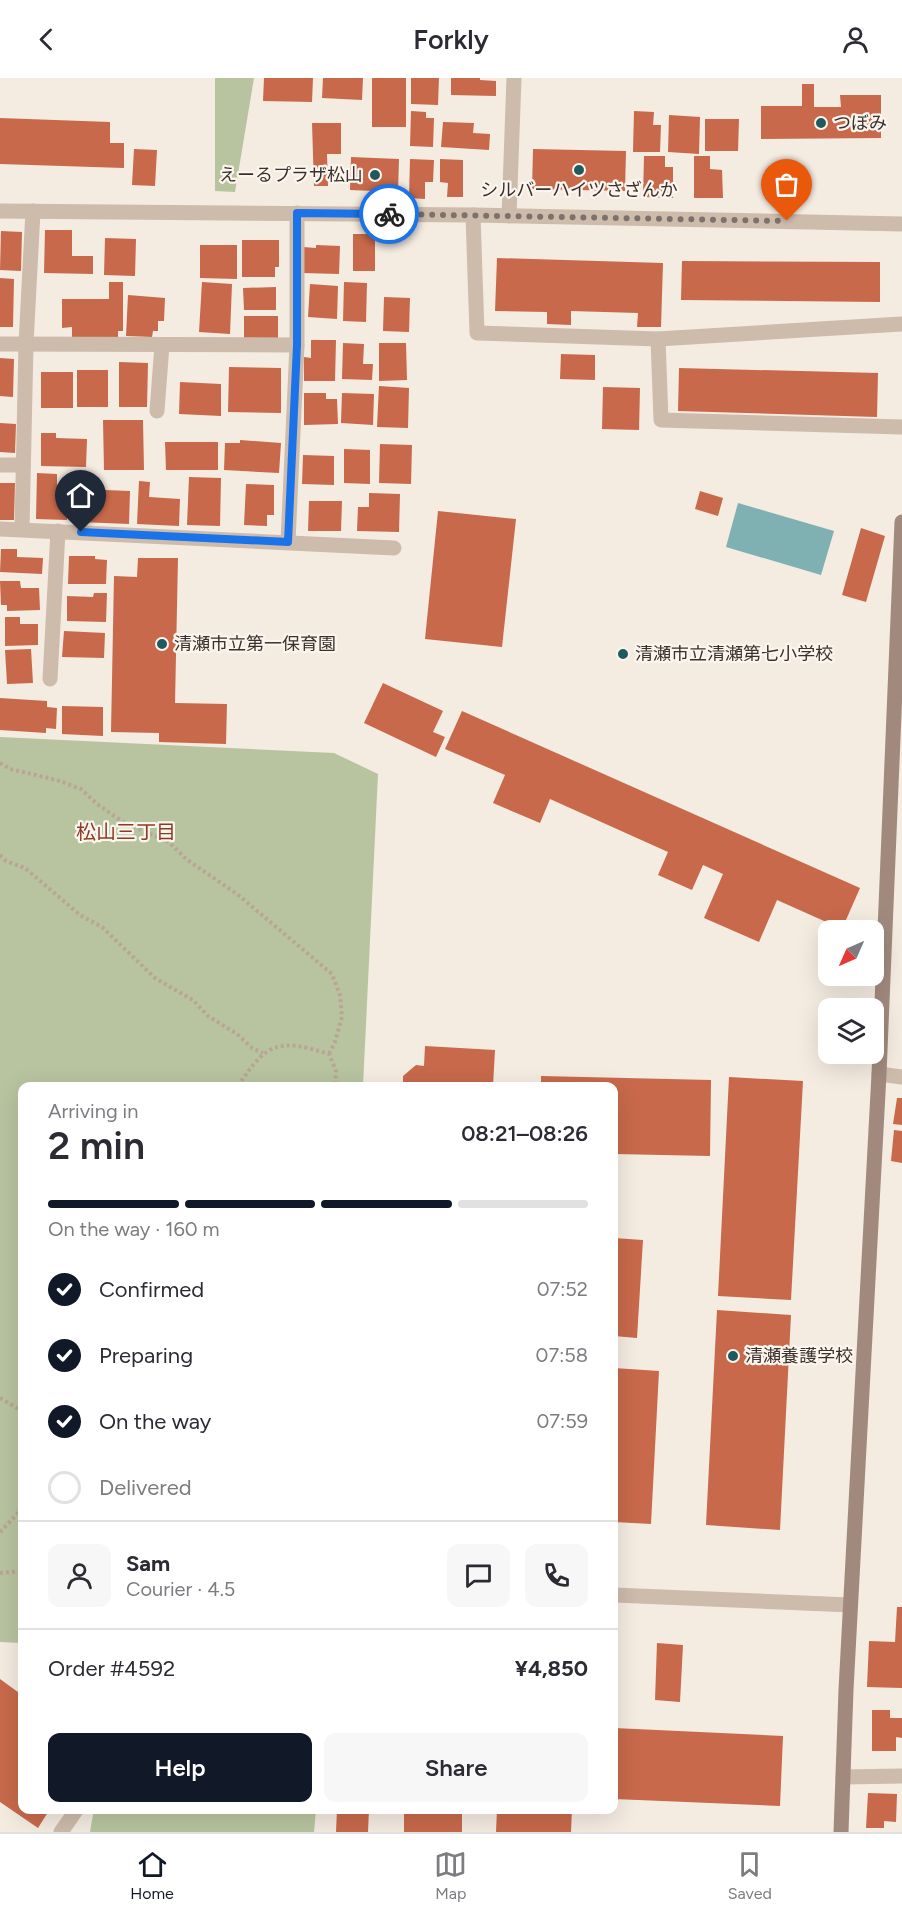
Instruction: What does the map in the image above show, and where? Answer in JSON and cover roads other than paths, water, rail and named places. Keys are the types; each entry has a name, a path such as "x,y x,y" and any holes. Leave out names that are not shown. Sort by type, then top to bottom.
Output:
{"street":[{"path":"509,216 514,78"},
{"path":"0,211 473,215 902,224"},
{"path":"22,529 26,344 33,212"},
{"path":"288,542 297,345 297,213"},
{"path":"473,215 477,333 658,339 902,324"},
{"path":"658,339 661,420 902,426"},
{"path":"0,344 297,345"},
{"path":"157,411 162,345"},
{"path":"0,465 23,465"},
{"path":"841,1832 850,1605 896,801 902,522"},
{"path":"0,529 394,548"},
{"path":"50,679 58,531"},
{"path":"879,1074 902,1077"},
{"path":"618,1595 850,1605"},
{"path":"843,1777 902,1776"},
{"path":"61,1832 74,1814"}],"water":[{"path":"738,503 834,531 821,575 726,547"}],"place":[{"name":"つぼみ","path":"821,123"},
{"name":"シルバーハイツさざんか","path":"579,170"},
{"name":"えーるプラザ松山","path":"375,175"},
{"name":"清瀬市立第一保育園","path":"162,644"},
{"name":"清瀬市立清瀬第七小学校","path":"623,654"},
{"name":"清瀬養護学校","path":"733,1356"}],"district":[{"name":"松山三丁目","path":"126,832"}]}
